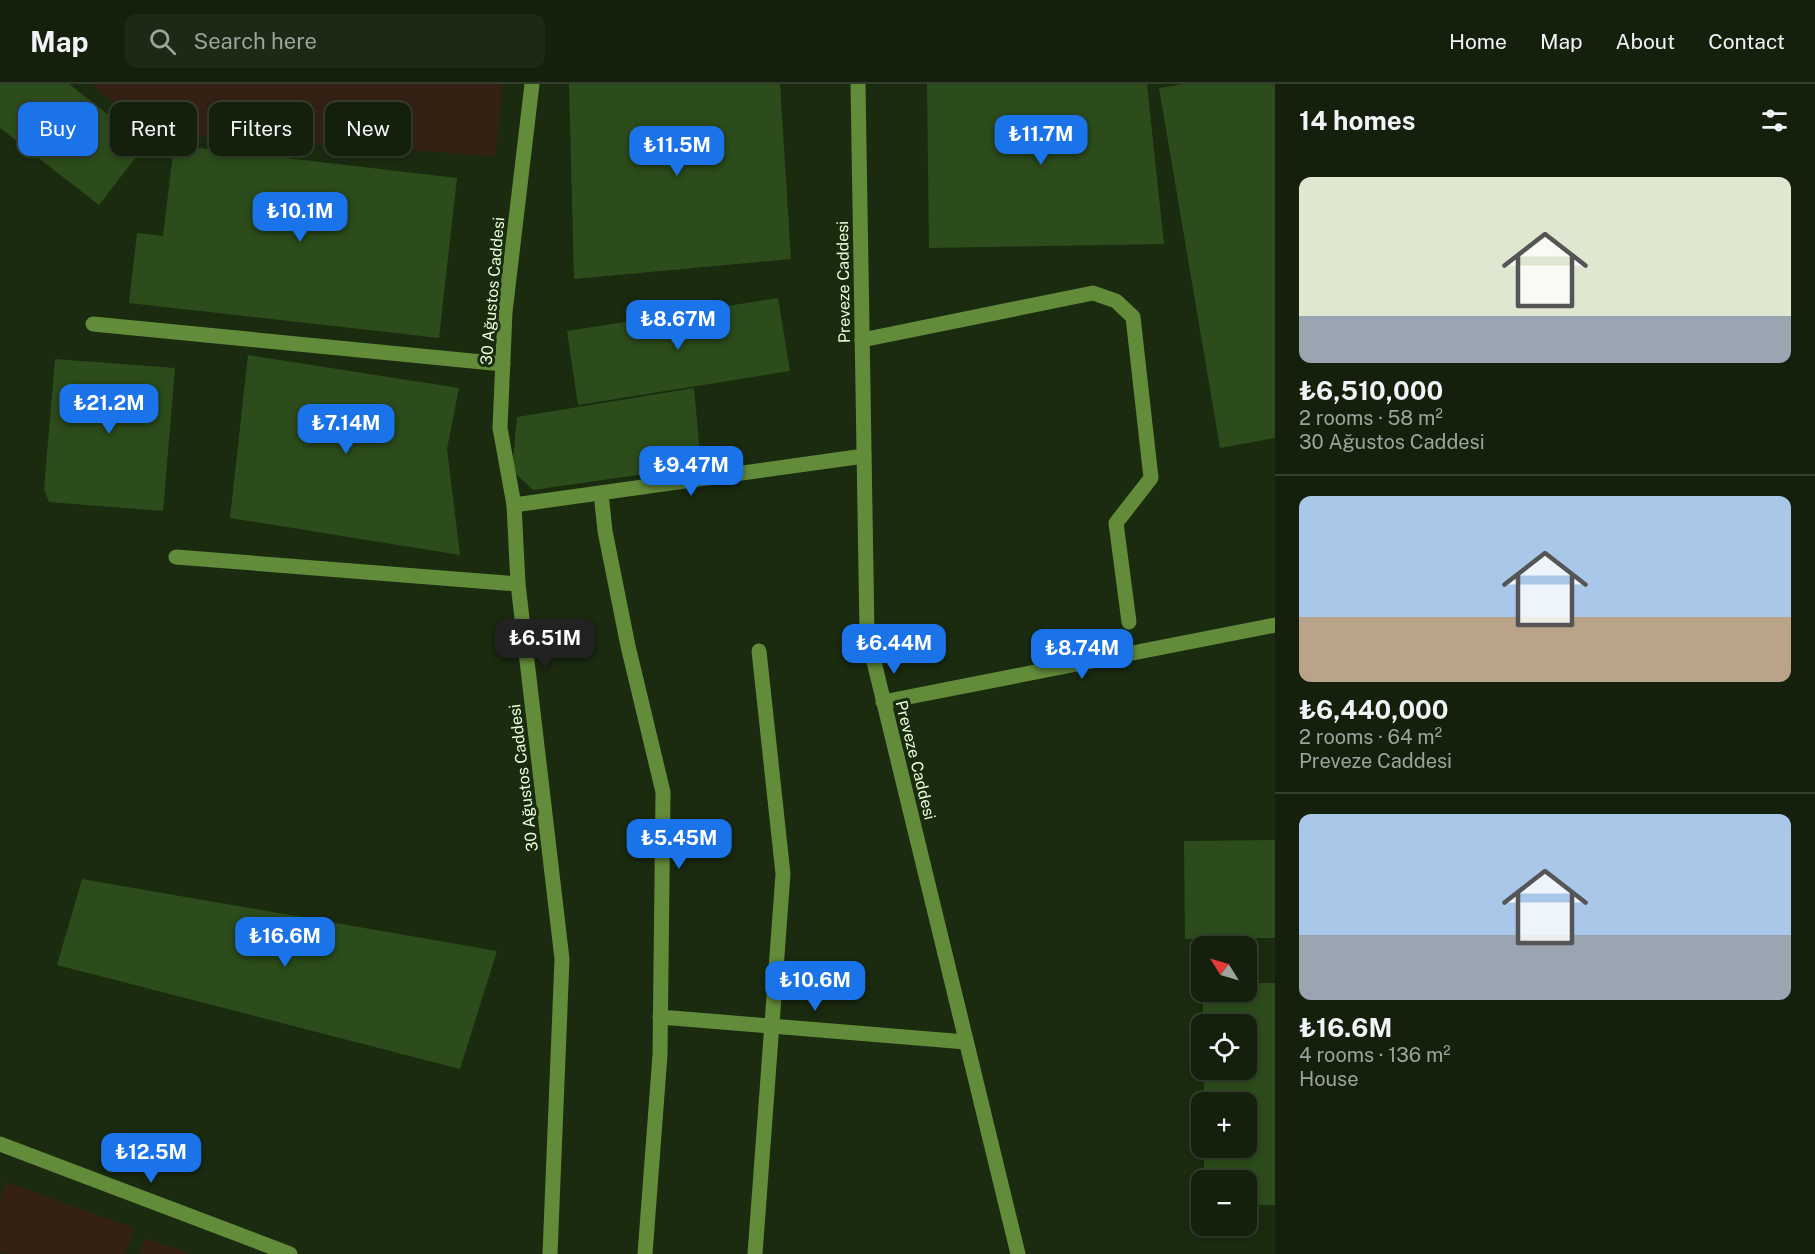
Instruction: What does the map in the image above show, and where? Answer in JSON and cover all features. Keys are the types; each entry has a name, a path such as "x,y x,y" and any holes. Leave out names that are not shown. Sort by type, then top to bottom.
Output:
{"street":[{"name":"30 Ağustos Caddesi","path":"532,84 505,312 500,428 514,505 518,584 562,959 550,1254"},
{"name":"Preveze Caddesi","path":"858,84 867,633 1018,1254"},
{"path":"862,340 1093,294 1116,301 1133,317 1151,478 1116,524 1129,622"},
{"path":"93,324 503,364"},
{"path":"514,505 864,456"},
{"path":"601,493 604,531 663,792 660,1017 645,1254"},
{"path":"176,558 518,584"},
{"path":"883,702 1275,625"},
{"path":"755,1254 783,874 759,651"},
{"path":"660,1017 966,1042"},
{"path":"0,1144 271,1250 290,1254"}],"shaded area":[{"path":"91,84 503,84 495,156 411,150 411,102 325,102 325,145 313,144 313,102 209,102 209,137 197,136 197,102 113,102"},
{"path":"6,1182 134,1228 125,1254 7,1254 0,1252 0,1199"},
{"path":"145,1238 192,1254 140,1254"}],"building":[{"path":"0,84 69,84 92,102 18,102 18,142 0,128"},
{"path":"569,84 780,84 791,259 574,279"},
{"path":"927,84 1147,84 1164,244 929,248"},
{"path":"1184,84 1275,84 1275,438 1220,448 1159,88"},
{"path":"98,107 110,116 110,156 137,156 99,205 36,156 98,156"},
{"path":"197,148 209,149 209,156 268,156 457,178 439,338 129,303 137,233 163,236 173,156 197,156"},
{"path":"778,298 790,371 578,405 567,331"},
{"path":"248,355 459,388 447,449 460,555 230,518"},
{"path":"55,359 175,368 163,511 49,502 44,489"},
{"path":"694,388 701,466 533,490 512,470 517,417"},
{"path":"1275,840 1275,938 1191,936 1191,939 1185,939 1184,841"},
{"path":"82,879 497,951 460,1069 57,965"},
{"path":"1257,983 1275,983 1275,1205 1257,1205 1257,1170 1204,1170 1204,1158 1257,1158 1257,1092 1204,1092 1204,1080 1257,1080 1257,1014 1203,1014 1203,1002 1257,1002"}]}
